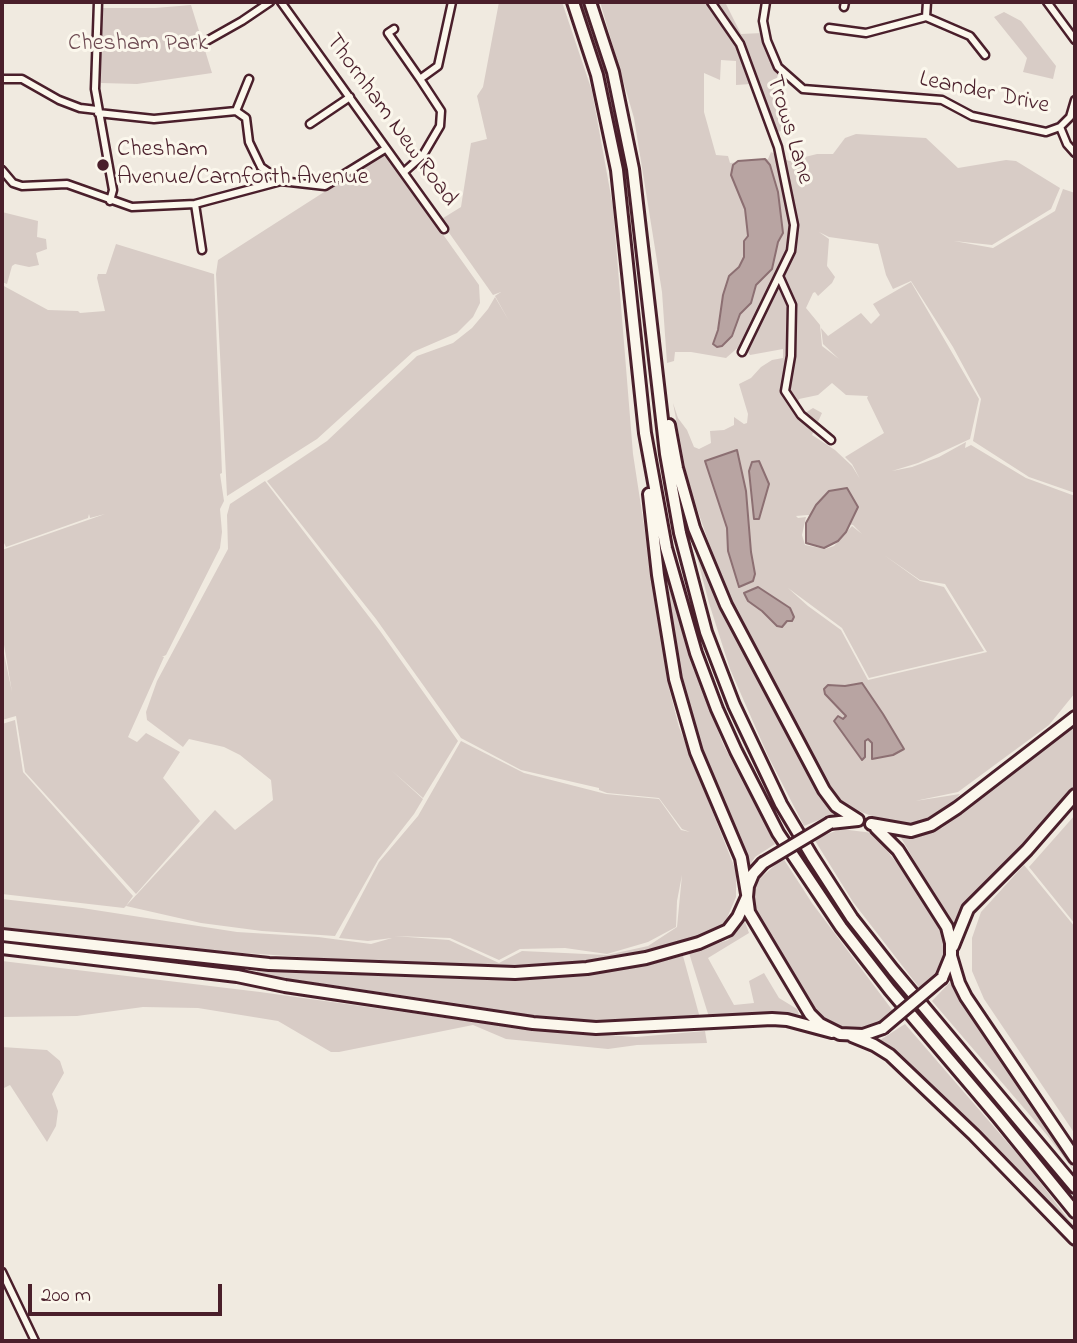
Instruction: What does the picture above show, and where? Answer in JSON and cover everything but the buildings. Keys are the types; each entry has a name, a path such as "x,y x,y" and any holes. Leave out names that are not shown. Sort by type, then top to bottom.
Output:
{"highway":[{"path":"573,2 597,75 617,170 639,379 654,489 666,548 696,653 718,709 778,833 867,962 1075,1212"},
{"path":"590,2 613,72 633,169 666,454 680,533 706,632 734,705 755,753 812,856 852,918 892,970 1075,1187"},
{"path":"648,301 677,468 702,548 738,630 824,790 836,806 858,820 871,824 911,831 931,825 1075,717"},
{"path":"639,379 642,440 658,575 675,679 696,752 741,858 751,919 806,1009 816,1021 832,1032"},
{"path":"852,1036 883,1028 942,978 961,921 968,909 1027,850 1075,795"},
{"path":"2,935 269,964 501,972 587,968 665,953 699,943 728,930 738,917 750,880 763,863 830,823 858,820"},
{"path":"871,824 893,843 945,923 959,983 966,998 1075,1158"},
{"path":"2,948 163,966 533,1023 597,1028 752,1019 787,1020 852,1036 890,1055 974,1135 1075,1240"},
{"path":"2,955 236,982 266,982"}],"street":[{"path":"98,2 95,57 97,112 113,190 110,201"},
{"path":"203,43 242,22 270,2"},
{"name":"Thornham New Road","path":"281,2 444,229"},
{"path":"420,79 438,66 452,2"},
{"name":"Trows Lane","path":"711,2 740,44 778,147 793,225 791,251 742,352"},
{"name":"Leander Drive","path":"766,2 763,22 770,50 778,67 803,89 943,100 972,116 1046,132 1059,127 1070,117 1075,100"},
{"path":"926,17 927,2"},
{"path":"1047,2 1075,40"},
{"path":"829,28 866,33 926,17 970,36 985,55"},
{"path":"394,29 388,33 441,111 440,126 423,155 404,172"},
{"path":"2,79 22,79 59,100 97,112 154,119 236,111 246,118 249,142 261,167 281,181"},
{"path":"236,111 249,79"},
{"path":"310,124 350,97"},
{"path":"1059,127 1075,153"},
{"path":"2,170 5,177 22,186 67,184 132,207 195,204 281,181 325,186 385,149"},
{"path":"195,204 202,250"},
{"path":"779,276 792,305 790,356 785,391 801,415 831,440"},
{"path":"2,1272 35,1341"}],"green space":[{"path":"499,2 562,2 592,91 613,207 633,454 669,688 679,727 736,871 736,897 724,925 697,937 624,957 505,967 433,966 201,950 2,927 2,899 82,908 237,932 318,937 371,944 392,938 368,941 339,938 379,862 418,816 461,741 524,773 606,794 659,799 681,830 690,832 682,829 659,798 607,793 599,788 521,770 461,738 376,619 267,481 327,441 417,356 453,343 472,328 495,297 509,321 495,296 501,292 493,295 440,220 461,207 471,143 487,139 477,96 483,87","holes":["682,875 677,927 648,946 607,955 522,951 499,963 449,940 394,936 450,938 499,960 520,949 565,948 607,954 648,942 676,927"]},
{"path":"600,2 725,2 741,34 762,33 778,74 772,94 779,122 790,124 792,128 774,133 751,84 736,85 736,61 721,60 720,80 704,73 704,112 716,155 728,156 730,163 768,159 771,152 789,161 817,154 833,154 845,138 856,134 926,138 958,168 1006,160 1016,161 1060,188 1051,209 992,245 954,241 993,248 1055,211 1063,189 1075,193 1075,493 1029,477 973,441 981,399 953,347 911,281 893,289 886,275 878,244 829,237 819,232 829,239 827,266 835,277 818,296 813,293 806,308 820,325 822,346 839,359 823,344 821,328 828,336 861,313 871,324 880,315 873,304 911,282 979,399 970,439 918,463 892,471 939,457 966,442 965,448 971,445 1026,478 1075,496 1075,693 1049,725 958,792 915,801 960,794 952,803 923,821 906,824 883,820 850,808 834,798 732,602 716,564 688,482 673,403 694,447 699,449 711,443 710,431 724,430 734,425 734,417 744,424 747,423 748,414 739,384 751,378 772,360 783,358 783,349 750,355 742,344 726,358 675,352 674,361 667,363 662,292 634,118","holes":["832,383 846,395 868,396 884,433 845,457 852,464 860,479 852,466 835,450 812,435 822,413 813,408 800,416 795,411 799,399 818,395","808,515 853,525 862,534 852,526 834,546 825,549 805,545 802,535 806,517 796,516","884,555 920,580 945,584 987,652 868,680 841,630 788,588 842,628 869,678 984,651 944,587 920,581"]},
{"name":"Chesham Park","path":"191,5 212,73 137,84 101,83 98,58 101,8"},
{"path":"1004,12 1021,21 1056,66 1053,79 1023,72 1027,58 994,17"},
{"path":"385,153 479,285 480,303 473,317 457,333 413,352 317,439 227,496 216,274 218,260"},
{"path":"2,212 38,221 37,237 46,239 47,249 36,253 39,265 12,266 7,284 2,282"},
{"path":"116,244 214,274 220,474 224,501 220,509 220,548 166,655 162,657 128,737 137,742 146,733 180,752 163,778 200,821 136,894 25,772 16,716 2,720 2,644 12,692 2,633 2,550 105,514 90,518 89,514 88,518 6,547 4,543 2,549 2,285 48,310 80,313 105,311 97,278 98,274 106,274"},
{"path":"265,481 380,631 458,741 423,798 391,770 423,799 378,860 335,936 201,923 126,906 215,810 235,830 273,800 271,780 240,755 224,747 189,739 183,747 147,720 146,712 157,681 228,549 227,515 230,504"},
{"path":"684,508 717,600 819,797 836,813 804,826 768,756 730,669"},
{"path":"658,549 690,657 723,744 775,844 755,857 748,868 702,758 681,687"},
{"path":"15,720 23,772 133,896 124,908 2,894 2,724"},
{"path":"1075,724 1075,788 976,892 953,927 900,836 916,837 942,828"},
{"path":"1075,815 1075,924 1029,867"},
{"path":"841,829 873,833 904,872 945,936 944,961 932,982 921,990 853,902 814,839"},
{"path":"783,858 812,903 893,1011 870,1027 851,1029 831,1025 818,1015 784,964 759,919 752,902 757,881"},
{"path":"1024,865 1075,927 1075,1134 984,999 972,971 972,938 981,912"},
{"path":"745,922 749,933 708,958 734,1005 754,1003 749,981 764,973 779,998 797,1009 799,1014 709,1017 689,953 728,940"},
{"path":"683,956 700,1018 623,1023 551,1020 256,974 257,971 414,977 555,978 614,971"},
{"path":"2,961 260,992 533,1030 636,1037 705,1031 707,1043 637,1045 608,1049 506,1039 473,1025 331,1052 278,1021 198,1008 143,1007 77,1016 2,1017"},
{"path":"954,978 1075,1172 1047,1135 932,1001"},
{"path":"905,1024 1027,1165 1075,1228 1075,1235 1030,1184 968,1123 877,1042"},
{"path":"2,1047 47,1050 60,1061 64,1073 52,1094 58,1111 56,1126 47,1142 10,1085 2,1089"}],"shaded area":[{"path":"765,159 770,165 778,192 783,233 778,242 772,269 756,285 751,303 740,314 732,336 722,346 717,347 713,344 723,295 729,276 739,267 744,257 744,241 748,236 745,209 731,175 733,165 738,161"},
{"path":"737,450 746,491 755,574 753,581 739,587 728,551 727,528 705,461"},
{"path":"759,461 769,484 759,519 754,519 749,471 752,462"},
{"path":"847,488 858,507 846,532 838,541 824,548 806,543 806,523 816,505 829,491"},
{"path":"758,587 790,608 794,617 792,621 787,621 782,627 777,626 748,601 744,593"},
{"path":"862,683 904,749 893,755 872,759 872,743 868,739 865,741 865,757 862,760 834,721 838,716 843,719 846,716 825,694 824,689 828,685"}],"place":[{"name":"Chesham Avenue/Carnforth Avenue","path":"103,165"}]}
